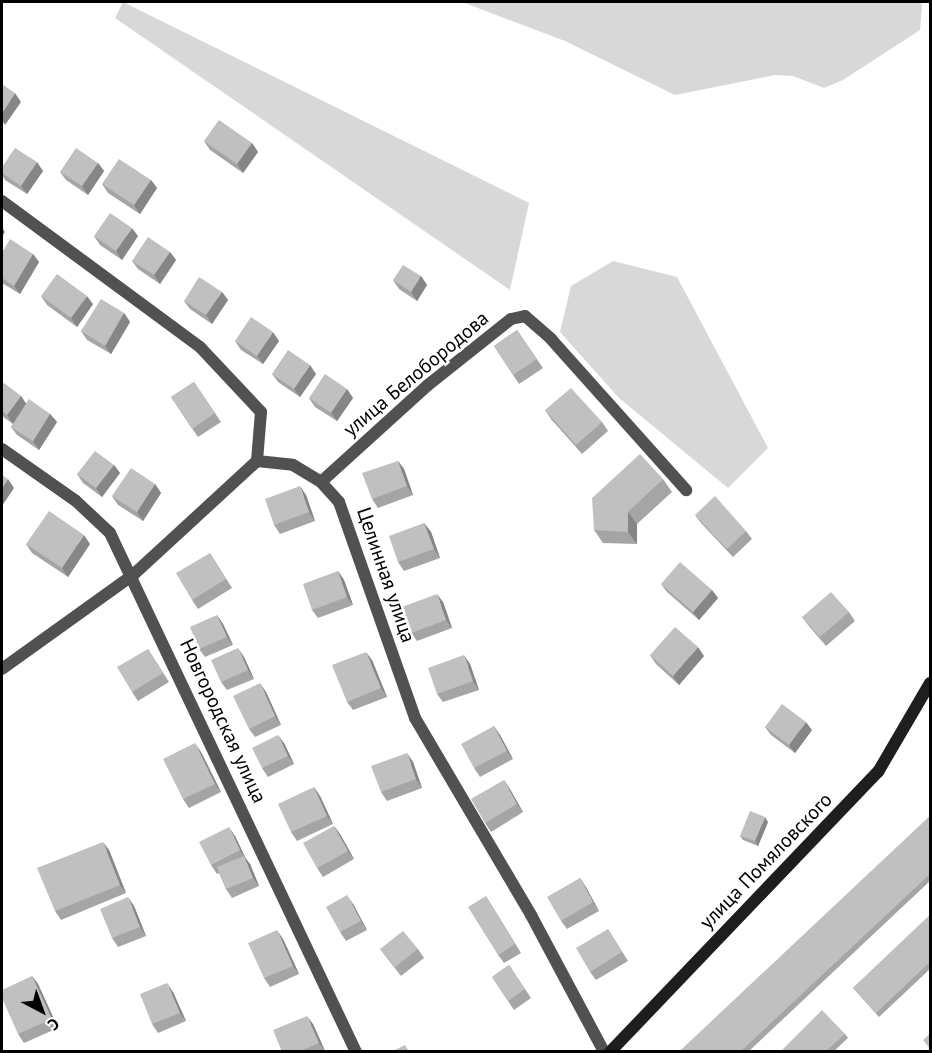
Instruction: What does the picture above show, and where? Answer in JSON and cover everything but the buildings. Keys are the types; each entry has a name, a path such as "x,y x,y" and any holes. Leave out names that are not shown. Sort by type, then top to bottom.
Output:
{"street":[{"path":"2,201 200,347 261,412 257,461 133,575 2,669"},
{"name":"улица Белобородова","path":"321,482 428,386 511,319 525,316 551,339 686,490"},
{"name":"Новгородская улица","path":"2,449 76,501 111,533 133,575 356,1052"},
{"name":"Целинная улица","path":"257,461 293,465 321,482 339,502 348,520 415,718 531,915 604,1052"},
{"name":"улица Помяловского","path":"610,1052 878,772 930,683"}],"shaded area":[{"path":"123,2 529,203 510,290 115,18"},
{"path":"462,2 921,2 922,7 920,30 843,80 824,88 793,76 775,75 675,95 565,41"},
{"path":"613,261 677,277 768,448 728,488 619,398 560,332 571,286"}]}
